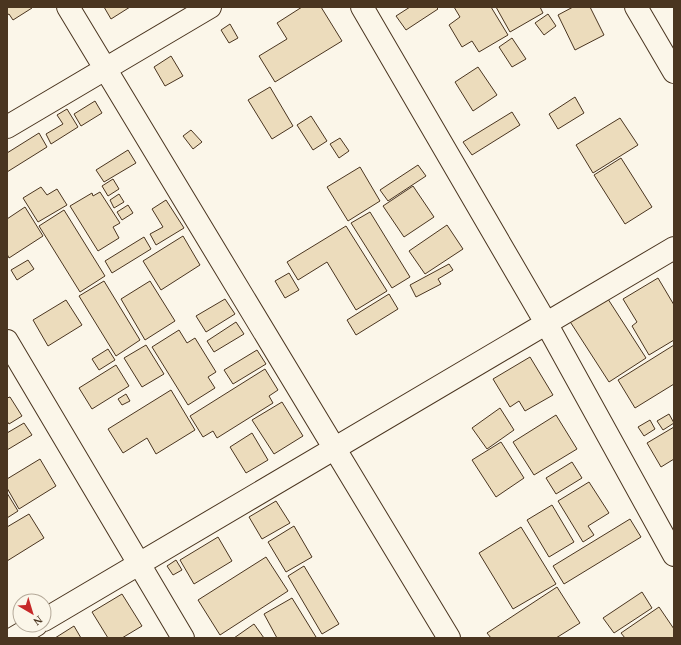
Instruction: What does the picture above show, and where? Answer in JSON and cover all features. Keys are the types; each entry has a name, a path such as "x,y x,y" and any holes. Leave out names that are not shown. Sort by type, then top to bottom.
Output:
{"street":[{"path":"68,7 449,638"},
{"path":"7,127 106,70 210,7"},
{"path":"362,7 546,323 674,555"},
{"path":"636,7 674,72"},
{"path":"52,615 674,248"},
{"path":"7,341 183,638"}],"building":[{"path":"7,7 32,8 13,20 9,14 7,15"},
{"path":"104,7 130,7 111,19"},
{"path":"302,7 321,7 342,41 275,82 259,56 287,39 277,23"},
{"path":"410,7 436,7 438,9 406,30 396,16"},
{"path":"454,7 491,7 508,35 479,52 472,41 462,47 449,25 460,17"},
{"path":"496,7 540,7 543,13 510,32"},
{"path":"573,7 590,7 604,35 575,50 558,15"},
{"path":"548,14 556,26 544,35 535,23"},
{"path":"230,24 238,38 229,43 221,30"},
{"path":"512,38 526,59 512,67 499,47"},
{"path":"171,56 183,76 165,86 154,67"},
{"path":"478,67 497,95 473,111 455,82"},
{"path":"270,87 293,126 272,139 248,100"},
{"path":"575,97 584,113 558,129 549,114"},
{"path":"95,101 102,113 81,126 74,114"},
{"path":"67,109 78,127 51,144 46,134 63,124 57,115"},
{"path":"512,112 520,125 472,155 463,142"},
{"path":"311,116 327,141 313,150 297,125"},
{"path":"620,118 638,145 593,173 576,145"},
{"path":"191,130 202,142 193,149 183,136"},
{"path":"39,133 47,147 7,172 7,153"},
{"path":"340,138 349,151 339,158 330,144"},
{"path":"128,150 136,163 104,182 96,170"},
{"path":"621,158 652,207 625,224 594,175"},
{"path":"418,165 426,176 388,201 380,190"},
{"path":"360,167 380,201 348,221 327,187"},
{"path":"113,179 119,189 108,196 102,186"},
{"path":"413,186 434,217 404,237 383,206"},
{"path":"41,187 47,195 57,189 67,205 38,222 23,198"},
{"path":"100,192 120,223 113,227 119,238 98,251 70,206 92,193 93,196"},
{"path":"119,194 124,202 114,208 110,200"},
{"path":"166,200 184,228 156,245 150,234 163,227 152,209"},
{"path":"128,205 133,213 122,220 117,212"},
{"path":"25,207 43,236 9,258 7,254 7,219"},
{"path":"64,210 105,276 80,292 39,226"},
{"path":"370,212 410,277 392,288 351,223"},
{"path":"447,225 463,249 425,274 409,251"},
{"path":"346,226 387,291 356,310 327,262 298,280 287,262"},
{"path":"183,236 200,265 161,290 143,261"},
{"path":"144,237 151,249 112,273 105,261"},
{"path":"28,260 34,269 17,280 11,270"},
{"path":"449,264 453,270 438,279 441,284 416,297 410,285"},
{"path":"289,273 299,290 285,298 275,281"},
{"path":"658,278 674,305 674,340 649,355 632,326 637,322 623,299"},
{"path":"104,281 140,340 116,356 79,296"},
{"path":"150,281 175,321 145,340 121,299"},
{"path":"389,294 398,309 356,335 347,320"},
{"path":"606,296 646,358 609,382 569,320"},
{"path":"225,299 235,314 206,332 196,316"},
{"path":"66,300 82,325 48,346 33,320"},
{"path":"236,322 244,334 214,352 207,341"},
{"path":"179,330 187,343 195,338 216,372 208,377 215,388 188,405 152,347"},
{"path":"146,345 164,374 142,387 124,358"},
{"path":"674,345 674,384 635,408 618,380"},
{"path":"108,349 115,360 99,370 92,359"},
{"path":"257,350 266,364 233,384 224,370"},
{"path":"530,357 553,395 525,411 519,401 510,407 493,379"},
{"path":"116,365 129,386 92,409 79,388"},
{"path":"265,369 278,390 269,396 273,403 217,438 213,431 203,437 190,416"},
{"path":"171,390 195,430 156,454 147,438 123,453 108,429"},
{"path":"126,394 130,401 122,405 118,399"},
{"path":"10,397 22,416 9,424 7,421 7,398"},
{"path":"282,402 303,436 274,454 252,420"},
{"path":"500,408 514,430 487,449 472,428"},
{"path":"669,414 674,423 663,430 657,421"},
{"path":"556,415 577,449 534,475 513,442"},
{"path":"650,420 655,429 644,436 638,427"},
{"path":"24,423 32,435 7,450 7,433"},
{"path":"674,427 674,459 661,467 647,443"},
{"path":"252,433 268,460 246,473 230,447"},
{"path":"501,442 524,478 496,497 472,460"},
{"path":"40,459 56,486 19,509 7,488 7,479"},
{"path":"572,462 582,478 556,494 546,478"},
{"path":"589,482 609,513 588,526 594,535 583,542 558,501"},
{"path":"7,493 18,511 7,518"},
{"path":"276,501 290,523 262,539 249,517"},
{"path":"552,505 574,542 549,557 527,520"},
{"path":"29,514 44,538 7,561 7,527"},
{"path":"630,519 641,537 564,584 553,566"},
{"path":"294,526 312,557 286,572 268,542"},
{"path":"521,527 556,584 513,609 479,553"},
{"path":"218,537 232,561 194,584 180,560"},
{"path":"266,557 288,591 220,635 198,600"},
{"path":"176,560 182,570 173,575 167,566"},
{"path":"304,566 339,624 322,634 288,576"},
{"path":"557,587 580,623 556,638 491,638 487,633"},
{"path":"642,592 652,608 614,633 603,618"},
{"path":"122,594 142,626 122,638 108,638 92,612"},
{"path":"292,598 316,637 277,638 264,614"},
{"path":"659,607 674,629 674,638 625,638 621,633"},
{"path":"254,624 264,638 234,638"},
{"path":"74,626 81,638 55,638"}]}
